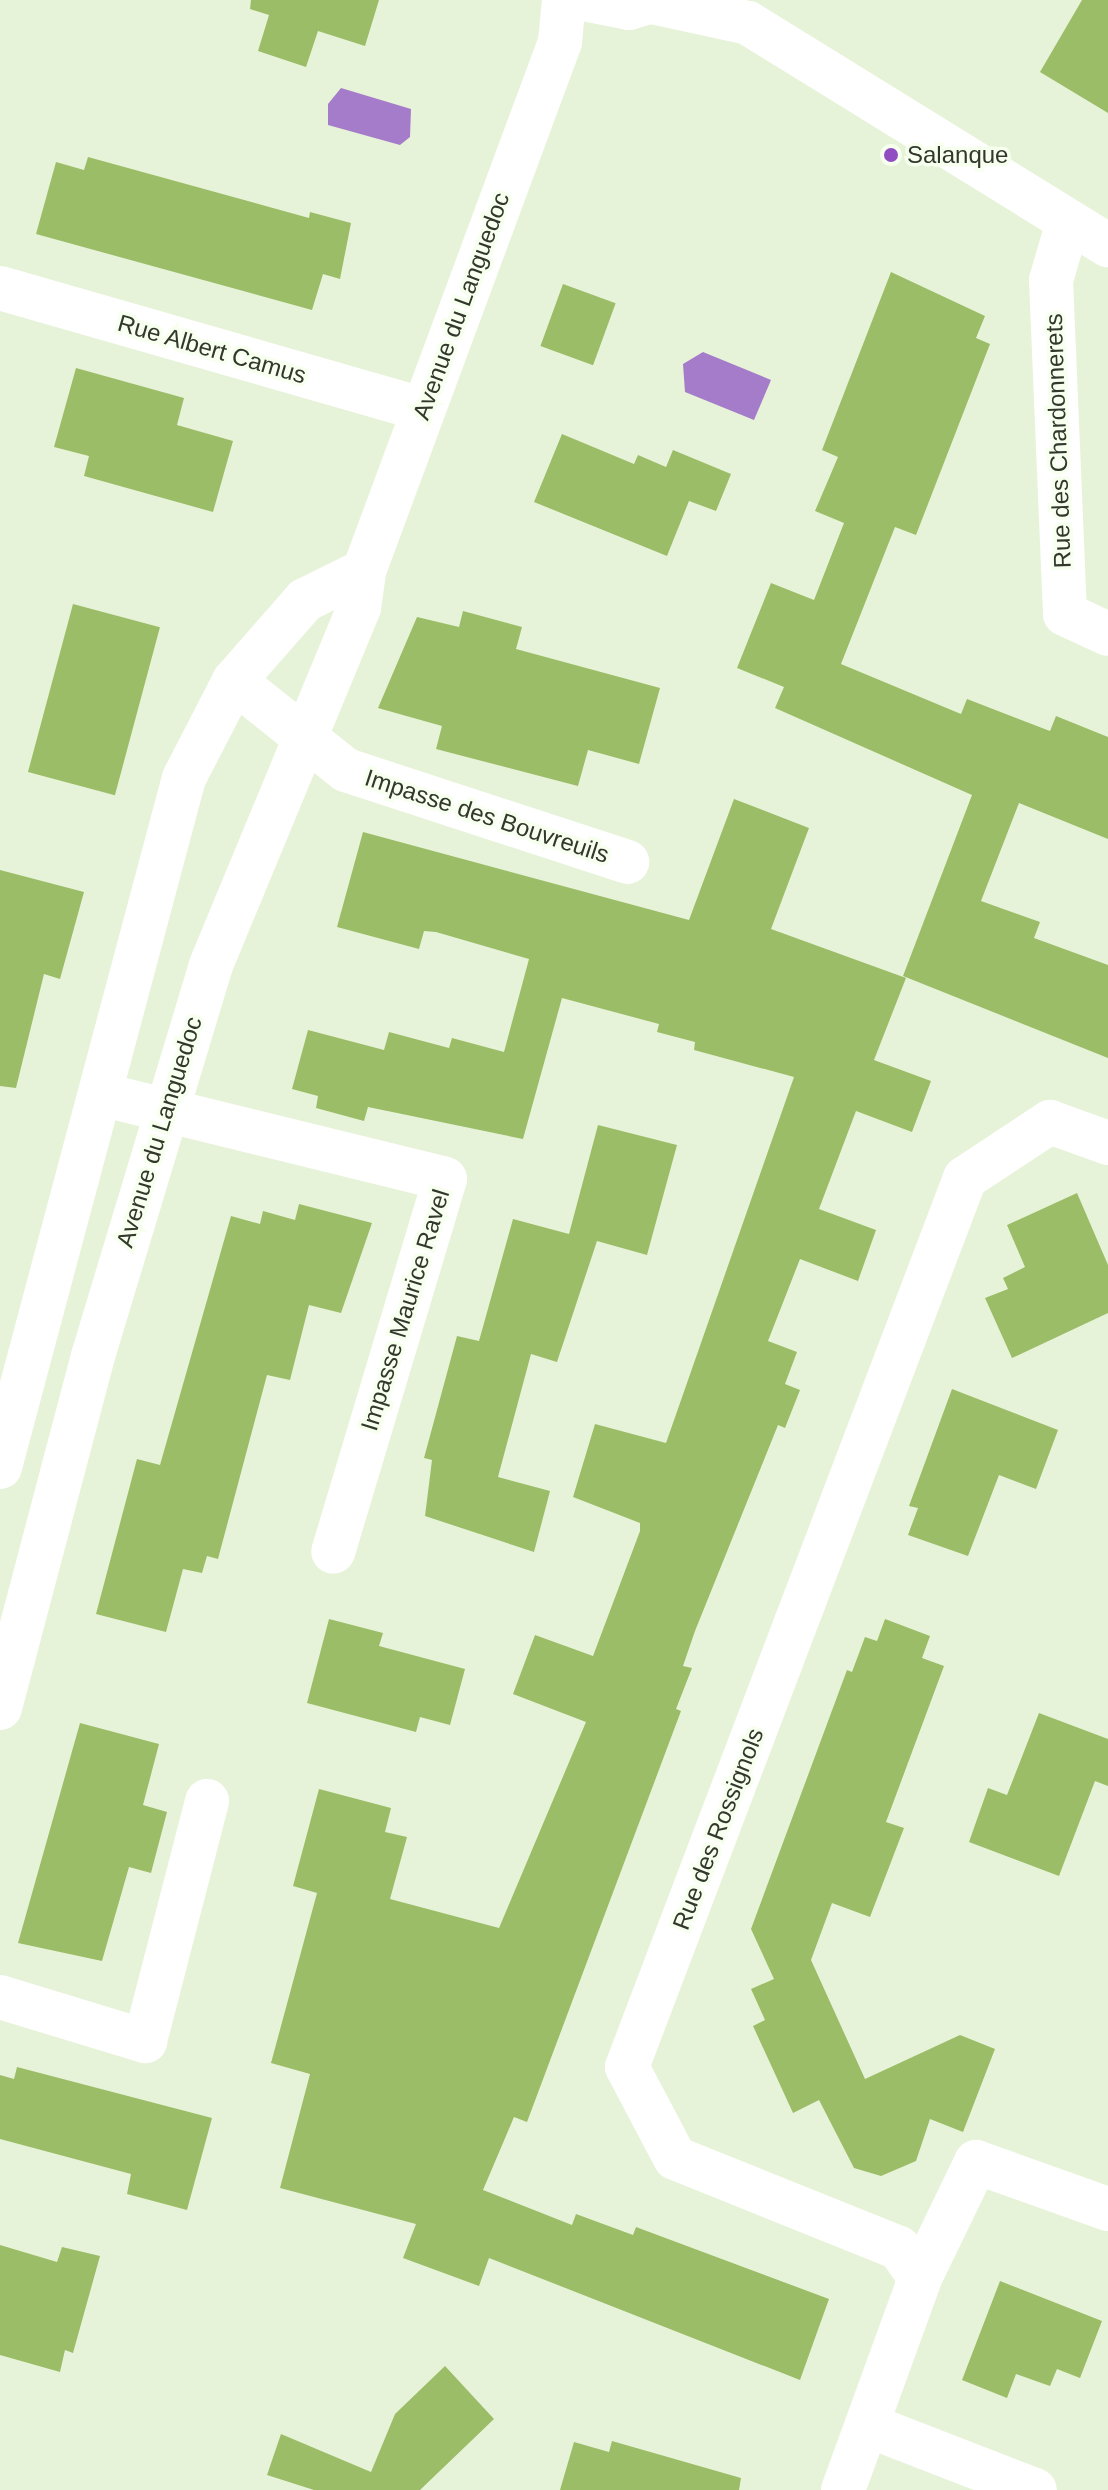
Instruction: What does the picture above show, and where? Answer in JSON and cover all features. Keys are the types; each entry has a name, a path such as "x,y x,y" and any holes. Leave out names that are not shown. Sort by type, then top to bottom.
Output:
{"street":[{"path":"579,12 653,1 740,12 1108,245"},
{"name":"Avenue du Languedoc","path":"0,1708 163,1110 211,965 309,737 359,608 364,571 423,409 579,12"},
{"name":"Rue des Chardonnerets","path":"1068,222 1051,280 1065,614 1108,634"},
{"name":"Rue Albert Camus","path":"0,288 423,409"},
{"path":"0,1467 184,778 234,681 305,600 364,571"},
{"name":"Impasse des Bouvreuils","path":"234,681 309,737 346,770 627,862"},
{"name":"Impasse Maurice Ravel","path":"100,1094 445,1179 333,1552"},
{"name":"Rue des Rossignols","path":"920,2278 899,2248 675,2158 627,2067 965,1178 1050,1122 1108,1143"},
{"path":"0,1997 145,2041 207,1801"},
{"path":"843,2490 920,2278 976,2162 1108,2209"},
{"path":"867,2425 1035,2490"}],"shaded area":[{"path":"341,88 411,109 410,137 400,145 328,125 328,104"},
{"path":"703,352 771,380 754,420 685,392 683,364"}],"building":[{"path":"251,0 379,0 365,46 318,31 306,67 258,51 269,15 250,9"},
{"path":"1082,0 1108,0 1108,113 1040,72"},
{"path":"88,157 309,218 310,212 351,223 340,279 323,274 312,310 36,234 56,162 84,170"},
{"path":"891,272 985,316 976,338 990,344 916,535 895,527 841,664 961,714 967,699 1050,731 1056,716 1108,737 1108,839 1019,803 981,901 1040,922 1034,938 1108,965 1108,1058 903,976 972,795 775,708 784,687 737,668 771,583 814,600 844,523 815,511 838,457 822,450"},
{"path":"563,284 616,303 593,365 540,346"},
{"path":"76,368 184,398 177,425 233,441 213,512 84,476 89,456 54,447"},
{"path":"562,434 634,464 638,455 666,467 673,450 731,474 716,511 689,501 667,556 534,502"},
{"path":"73,604 160,627 115,795 28,772"},
{"path":"463,611 522,627 516,649 660,688 639,764 588,750 578,786 436,749 442,726 378,708 417,617 459,627"},
{"path":"734,799 809,828 771,929 906,978 874,1060 931,1081 912,1132 856,1111 819,1209 876,1230 858,1281 800,1259 768,1341 797,1352 785,1384 800,1390 785,1428 778,1425 695,1631 683,1666 692,1668 676,1709 681,1711 527,2122 514,2117 483,2190 572,2225 576,2214 633,2235 636,2227 829,2299 800,2380 489,2258 479,2286 403,2258 416,2224 280,2188 310,2074 271,2063 317,1893 293,1886 319,1789 391,1808 385,1832 407,1837 390,1899 499,1928 586,1722 513,1694 535,1635 593,1656 640,1531 640,1523 573,1497 595,1424 666,1443 794,1077 694,1050 695,1042 657,1032 659,1024 562,998 523,1139 368,1107 364,1121 316,1108 318,1096 292,1089 308,1030 384,1050 389,1032 449,1048 452,1038 504,1052 529,959 436,932 424,931 419,949 337,927 363,832 689,920"},
{"path":"0,870 84,892 60,979 44,974 16,1088 0,1086"},
{"path":"598,1125 677,1145 647,1255 597,1241 557,1362 531,1354 498,1477 550,1491 534,1552 425,1516 432,1460 424,1458 457,1336 479,1341 513,1219 569,1234"},
{"path":"1077,1193 1108,1265 1108,1313 1012,1358 985,1298 1008,1289 1003,1278 1025,1267 1007,1225"},
{"path":"299,1204 372,1223 341,1313 309,1305 290,1380 267,1375 218,1559 207,1556 202,1573 183,1569 166,1632 96,1614 137,1459 160,1465 231,1216 260,1224 263,1211 295,1220"},
{"path":"952,1389 1058,1430 1036,1489 999,1475 968,1556 908,1535 918,1508 909,1506"},
{"path":"329,1619 383,1633 379,1646 465,1669 450,1725 420,1717 416,1732 307,1703"},
{"path":"885,1619 930,1636 922,1658 944,1666 886,1822 904,1828 870,1917 832,1903 811,1960 865,2079 960,2035 995,2049 963,2132 930,2119 916,2161 881,2176 854,2168 819,2100 793,2113 753,2026 765,2020 751,1989 774,1979 751,1929 847,1670 852,1672 865,1637 877,1641"},
{"path":"1039,1713 1108,1739 1108,1786 1095,1781 1059,1876 969,1842 988,1788 1007,1795"},
{"path":"80,1723 159,1744 143,1805 167,1812 151,1873 129,1867 102,1961 18,1943"},
{"path":"17,2067 212,2118 187,2210 127,2194 131,2174 0,2139 0,2075 14,2079"},
{"path":"0,2245 57,2262 62,2247 100,2256 73,2353 65,2350 60,2372 0,2355"},
{"path":"1000,2281 1102,2321 1080,2378 1057,2369 1050,2386 1016,2374 1007,2398 962,2380"},
{"path":"445,2366 494,2419 420,2490 314,2490 267,2475 281,2434 371,2472 395,2414"},
{"path":"612,2441 741,2478 739,2490 560,2490 574,2442 609,2452"}],"place":[{"name":"Salanque","path":"891,155"}]}
